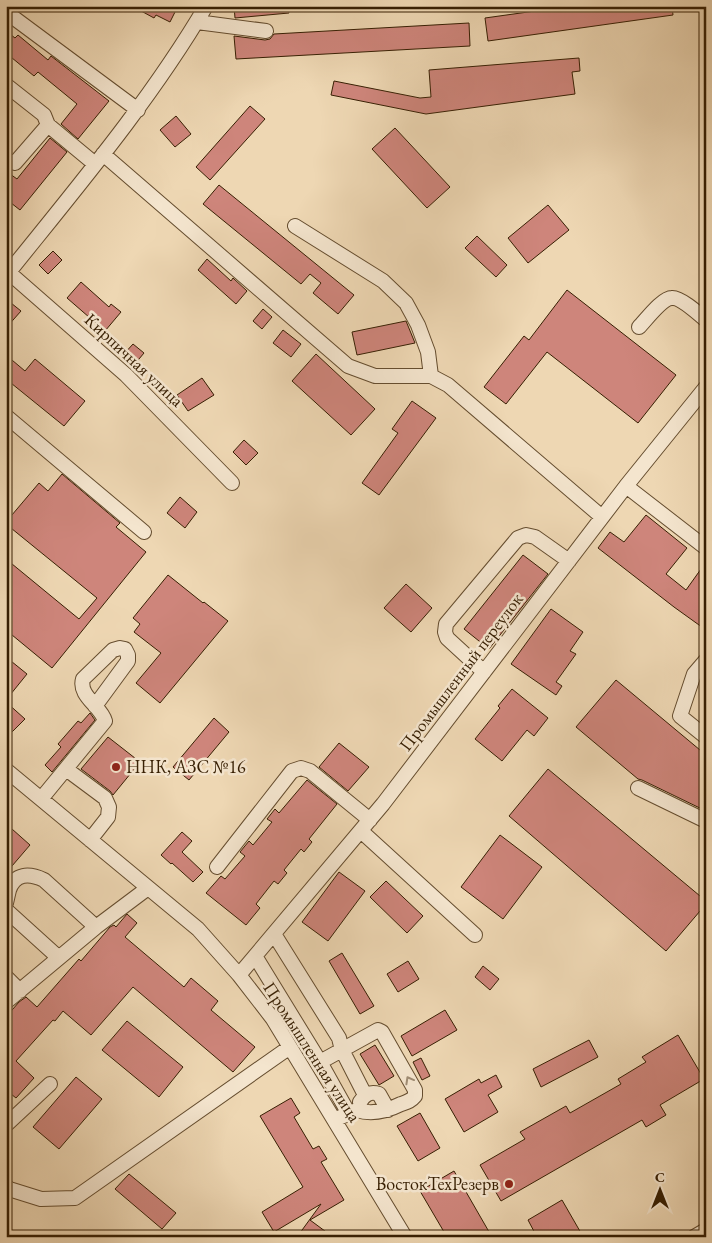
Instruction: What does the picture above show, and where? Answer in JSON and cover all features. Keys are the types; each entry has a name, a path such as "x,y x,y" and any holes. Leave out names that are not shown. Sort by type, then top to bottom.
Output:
{"street":[{"path":"7,271 138,110 206,6"},
{"path":"6,12 138,110"},
{"path":"197,22 266,31"},
{"path":"6,86 44,115 48,125 99,159 348,366 375,376 431,376 448,385 602,517"},
{"path":"6,161 15,163 48,125"},
{"path":"295,226 383,281 406,303 418,325 428,352 431,376"},
{"name":"Кирпичная улица","path":"7,271 126,374 232,483"},
{"path":"639,327 664,301 672,298 680,300 706,320"},
{"name":"Промышленный переулок","path":"240,975 389,797 602,517 706,387"},
{"path":"6,416 144,532"},
{"path":"626,486 706,548"},
{"path":"484,672 447,638 444,632 446,624 518,538 526,535 535,537 569,561"},
{"path":"706,660 694,674 680,716 706,737"},
{"path":"42,800 105,721 95,706"},
{"path":"218,867 292,771 301,768 310,770 370,820"},
{"path":"66,769 105,798 109,807 108,817 90,840"},
{"name":"Промышленная улица","path":"6,770 198,929 240,975 273,1019 405,1237"},
{"path":"638,788 706,821"},
{"path":"361,831 475,935"},
{"path":"6,903 9,889 14,880 24,875 35,876 44,880 96,927"},
{"path":"6,1002 96,927 148,888"},
{"path":"6,910 60,958"},
{"path":"274,934 339,1038 342,1050 365,1095"},
{"path":"255,956 353,1112"},
{"path":"6,977 20,990"},
{"path":"320,1062 378,1030 382,1032 415,1090 415,1096 412,1100 388,1110 364,1113 353,1112 334,1120"},
{"path":"6,1186 9,1189 42,1199 75,1198 290,1047"},
{"path":"6,1125 50,1084"},
{"path":"353,1112 365,1095 374,1092 379,1094 388,1110"},
{"path":"694,1237 706,1230"}],"building":[{"path":"132,6 178,6 170,22 156,15 154,18"},
{"path":"234,6 288,6 289,13 235,18"},
{"path":"571,6 672,6 673,15 488,41 485,18"},
{"path":"469,23 470,46 236,59 234,36 265,40 270,39 274,34"},
{"path":"6,31 15,38 18,35 48,60 51,56 109,101 78,139 61,124 77,104 38,72 34,76 6,53"},
{"path":"579,58 580,71 572,72 575,94 426,114 331,95 334,81 420,98 431,97 429,70"},
{"path":"250,106 265,119 210,180 196,167"},
{"path":"176,116 191,134 175,147 160,130"},
{"path":"395,128 450,187 427,208 372,149"},
{"path":"50,138 67,152 20,210 6,199 6,171 17,179"},
{"path":"219,185 354,295 338,314 313,293 321,283 310,274 301,284 203,204"},
{"path":"548,205 569,230 528,263 508,238"},
{"path":"477,236 507,265 496,277 465,248"},
{"path":"53,251 62,260 48,274 39,265"},
{"path":"207,259 231,281 233,278 247,291 236,304 198,270"},
{"path":"81,282 109,307 111,304 121,312 105,331 67,298"},
{"path":"567,290 676,375 638,423 547,352 506,404 484,387 524,336 529,340"},
{"path":"6,299 21,311 6,328"},
{"path":"263,309 272,317 262,329 253,321"},
{"path":"406,321 415,343 357,355 352,332"},
{"path":"283,330 301,344 291,357 273,343"},
{"path":"133,344 144,353 134,365 123,355"},
{"path":"316,354 375,409 351,435 292,381"},
{"path":"6,355 25,371 35,359 85,401 64,426 6,379"},
{"path":"202,378 214,395 188,411 177,395"},
{"path":"412,401 436,418 379,495 362,483 398,433 392,429"},
{"path":"244,440 258,453 246,465 233,452"},
{"path":"62,474 120,523 116,527 146,552 52,668 6,630 6,559 79,619 97,598 6,524 6,522 39,483 48,491"},
{"path":"180,497 197,512 185,528 167,513"},
{"path":"646,515 687,548 666,574 686,590 706,562 706,630 598,548 610,532 624,542"},
{"path":"523,555 548,574 489,649 464,629"},
{"path":"168,575 228,621 160,703 136,683 161,653 134,632 140,624 133,618"},
{"path":"406,584 432,608 411,632 384,608"},
{"path":"551,609 583,632 570,651 576,654 556,682 562,686 556,695 511,664"},
{"path":"6,657 27,674 6,700"},
{"path":"616,680 706,755 706,811 638,779 576,727"},
{"path":"512,689 548,718 534,736 527,730 502,761 475,739 500,708 498,706"},
{"path":"6,702 25,719 6,738"},
{"path":"90,713 95,720 52,772 45,765 61,747 58,744 78,721 81,723"},
{"path":"214,718 229,732 189,780 173,767"},
{"path":"108,737 140,762 113,795 81,769"},
{"path":"339,743 369,767 348,791 319,767"},
{"path":"548,769 706,901 706,904 666,951 509,816"},
{"path":"307,780 337,804 309,839 312,842 304,852 301,849 284,870 287,873 278,884 274,881 256,904 260,908 246,925 206,893 221,876 225,879 245,856 240,852 249,841 253,845 272,822 267,819 275,809 279,813"},
{"path":"12,829 30,845 6,873 6,835"},
{"path":"182,832 192,841 182,852 203,872 193,882 161,855"},
{"path":"500,835 542,867 503,919 461,887"},
{"path":"339,872 365,891 328,941 302,922"},
{"path":"386,881 423,916 407,933 370,897"},
{"path":"127,914 137,923 125,937 184,987 191,978 218,1001 211,1010 255,1047 233,1072 133,987 91,1035 63,1011 55,1021 53,1020 16,1061 34,1078 16,1098 6,1090 6,1017 26,997 37,1007 79,959 81,961 110,927 114,925 116,927"},
{"path":"342,953 374,1006 360,1014 329,961"},
{"path":"408,961 419,979 398,992 387,974"},
{"path":"483,966 499,979 490,990 475,977"},
{"path":"445,1010 457,1030 412,1056 401,1036"},
{"path":"127,1021 183,1067 159,1097 102,1050"},
{"path":"678,1035 704,1079 660,1105 666,1115 646,1127 642,1120 501,1201 480,1165 525,1139 520,1132 566,1106 570,1113 621,1084 618,1079 646,1062 642,1057"},
{"path":"589,1040 598,1057 541,1087 533,1069"},
{"path":"375,1045 394,1076 379,1085 360,1054"},
{"path":"421,1058 430,1076 422,1080 413,1062"},
{"path":"496,1075 502,1087 488,1095 498,1112 464,1132 445,1099 479,1079 481,1083"},
{"path":"76,1077 102,1099 59,1149 33,1127"},
{"path":"291,1098 300,1113 294,1117 313,1149 319,1146 327,1159 321,1162 344,1200 310,1220 333,1237 297,1237 321,1204 274,1232 262,1212 303,1187 260,1116"},
{"path":"420,1113 440,1148 418,1161 397,1126"},
{"path":"454,1171 492,1237 447,1237 420,1191"},
{"path":"129,1174 176,1213 162,1229 115,1189"},
{"path":"562,1200 581,1233 574,1237 537,1237 528,1220"}],"place":[{"name":"ННК, АЗС №16","path":"116,767"},
{"name":"ВостокТехРезерв","path":"509,1184"}]}
